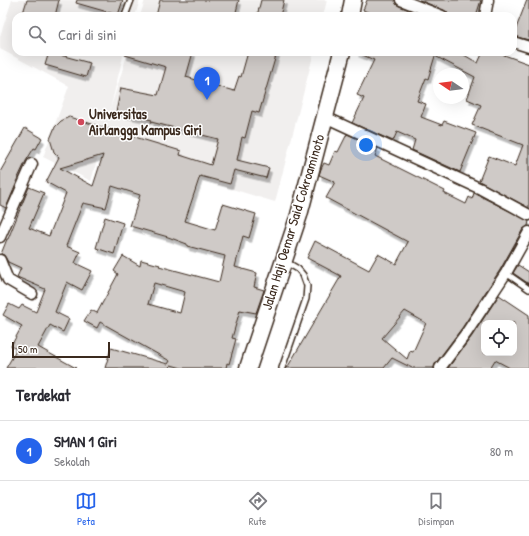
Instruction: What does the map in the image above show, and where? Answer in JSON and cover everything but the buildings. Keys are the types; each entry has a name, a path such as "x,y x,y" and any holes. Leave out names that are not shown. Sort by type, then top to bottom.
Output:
{"main road":[{"path":"351,12 353,0"},
{"name":"Jalan Haji Oemar Said Cokroaminoto","path":"248,368 306,189 341,56"}],"street":[{"path":"401,0 432,12"},
{"path":"486,12 488,0"},
{"path":"517,43 529,47"},
{"path":"325,117 481,189 529,215"},
{"path":"0,237 32,164"},
{"path":"440,368 467,332 506,273 529,232"},
{"path":"0,260 8,280 32,294"}],"lane":[{"path":"126,12 131,0"},
{"path":"282,368 306,299 307,286 303,275 298,269 283,260"},
{"path":"506,273 529,289"}],"shaded area":[{"path":"12,0 140,0 136,12 12,12 12,55 0,49 0,36"},
{"path":"145,0 327,0 324,12 141,12"},
{"path":"13,56 123,56 110,110 127,56 313,56 275,202 100,149 91,181 43,157 69,86"}],"place":[{"name":"SMAN 1 Giri","path":"207,100"},
{"name":"Universitas Airlangga Kampus Giri","path":"81,122"}]}
